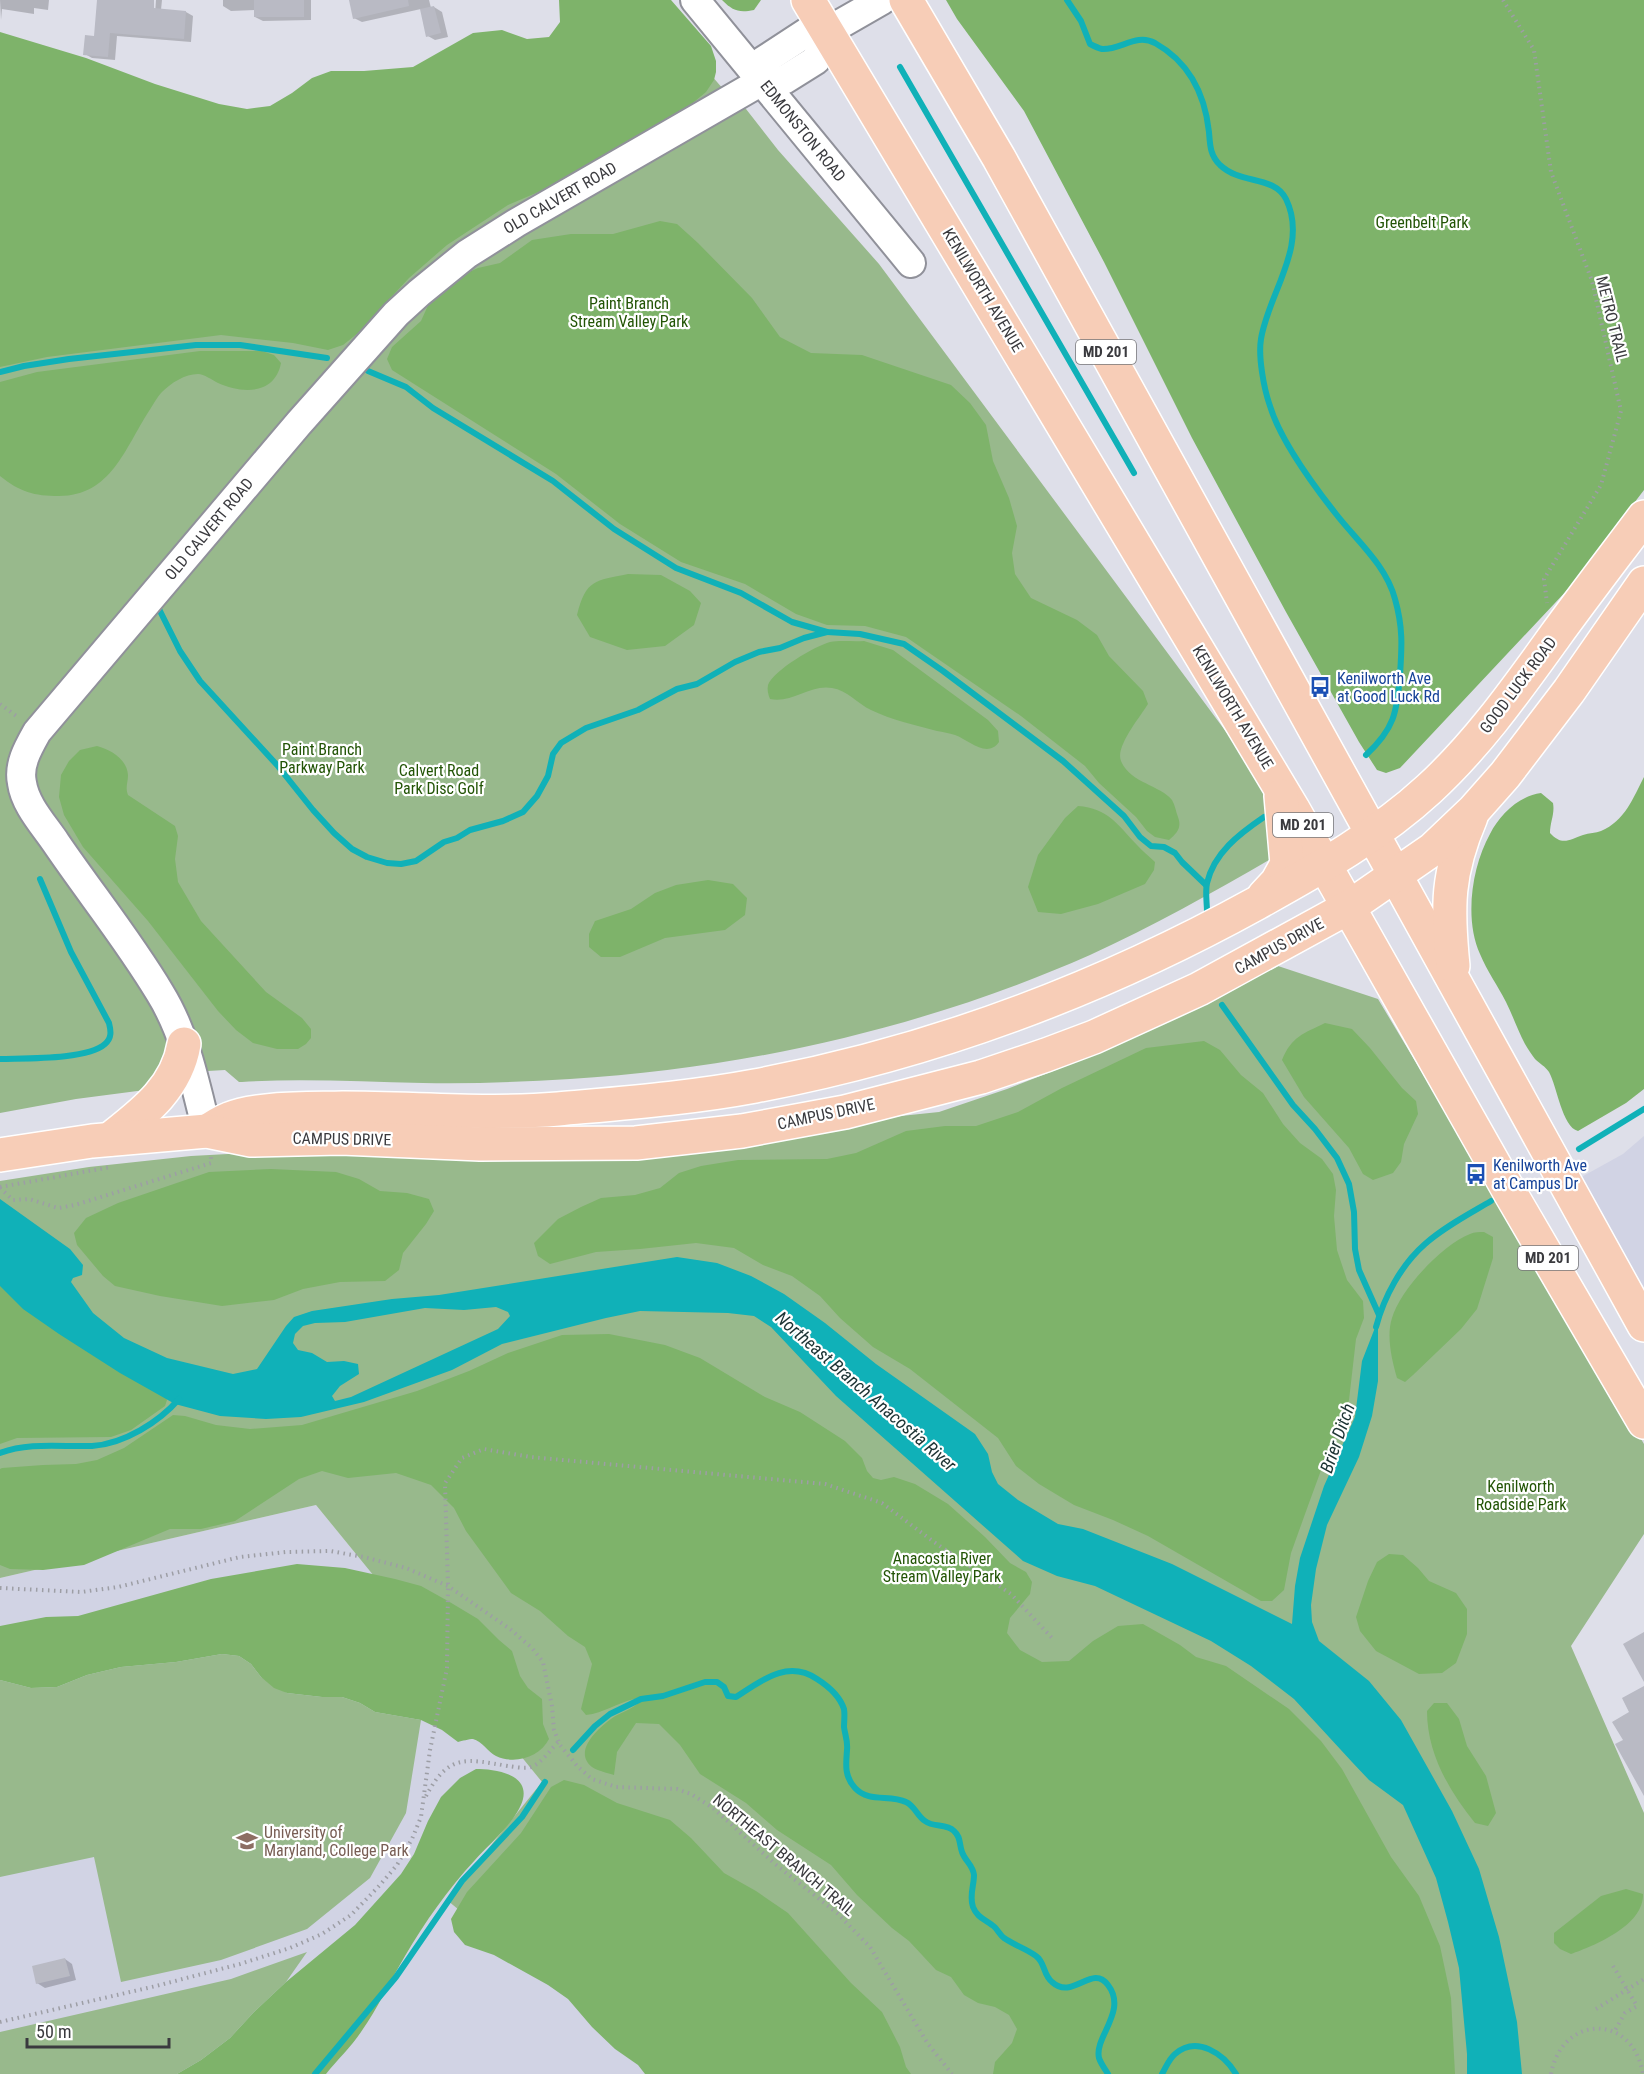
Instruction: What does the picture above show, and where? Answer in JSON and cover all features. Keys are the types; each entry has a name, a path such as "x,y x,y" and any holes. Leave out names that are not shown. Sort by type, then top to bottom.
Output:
{"main road":[{"name":"KENILWORTH AVENUE","path":"808,0 1279,786 1512,1196 1644,1422"},
{"name":"MD 201","path":"906,0 1004,168 1644,1325"},
{"name":"GOOD LUCK ROAD","path":"1373,834 1413,803 1461,757 1516,691 1644,517"},
{"path":"1396,876 1433,849 1474,810 1505,775 1562,701 1644,583"},
{"path":"1258,902 1277,882 1287,864 1279,786"},
{"path":"1455,981 1449,927 1449,902 1458,847 1474,810"},
{"name":"CAMPUS DRIVE","path":"209,1144 232,1118 275,1110 373,1108 536,1111 755,1086 894,1053 965,1032 1144,962 1325,865 1373,834"},
{"name":"CAMPUS DRIVE","path":"7,1153 110,1139 209,1144 251,1140 341,1138 480,1144 636,1143 742,1131 845,1112 981,1077 1094,1037 1199,989 1349,907 1396,876"},
{"path":"110,1139 158,1099 180,1062 184,1044"}],"street":[{"name":"EDMONSTON ROAD","path":"695,0 911,263"},
{"path":"828,31 882,0"},
{"name":"OLD CALVERT ROAD","path":"209,1144 184,1044 171,1011 26,796 21,783 26,750 37,732 299,423 396,314 419,293 467,254 507,229 762,81 784,80 816,60 828,31"}],"path":[{"name":"METRO TRAIL","path":"1503,0 1534,50 1551,172 1592,281 1621,411 1601,485 1544,579 1552,640"},
{"path":"0,1187 13,1200 29,1199 58,1208 75,1205 211,1163 209,1144"},
{"path":"0,1187 19,1184"},
{"path":"0,2022 156,1986 290,1948 322,1934 351,1915 397,1865 421,1817 430,1750 447,1668 448,1586 445,1484 462,1458 484,1449 530,1457 825,1484 882,1503 934,1542 1011,1594 1053,1639"},
{"name":"NORTHEAST BRANCH TRAIL","path":"0,1588 81,1592 118,1587 240,1557 286,1552 330,1551 406,1568 448,1586 510,1629 532,1648 543,1662 552,1706 554,1730 560,1743 578,1767 592,1779 616,1787 677,1790 691,1794 713,1808 775,1864 837,1913 870,1947 928,2044 952,2074"},
{"path":"424,1799 434,1782 454,1764 467,1760 531,1767 560,1743"},
{"path":"1612,1966 1637,2006 1626,2013 1614,2032"},
{"path":"1596,2009 1644,1979"},
{"path":"1551,2074 1561,2047 1575,2035 1587,2029 1599,2028 1621,2035 1632,2044 1643,2074"}],"shaded area":[{"path":"1644,1136 1644,1325 1567,1185 1623,1154"},
{"name":"University of Maryland, College Park","path":"316,1505 542,1782 448,1900 720,2074 0,2074 0,1578"}],"green space":[{"path":"559,0 671,0 711,46 716,61 714,80 706,92 677,116 564,181 508,205 447,245 409,278 358,333 343,345 328,350 293,343 221,335 47,357 0,367 0,32 86,58 155,84 219,104 247,109 270,106 312,78 331,71 413,67 473,33 502,30 527,39 549,37 560,22"},
{"path":"722,0 761,0 754,10 744,11 733,9"},
{"name":"Greenbelt Park","path":"946,0 1644,0 1644,490 1570,587 1400,768 1386,773 1377,770 1359,742 1192,438 1104,262 1024,111 957,19"},
{"path":"676,35 731,98 746,109 778,150 879,264 1290,818 1288,849 1140,931 1028,981 901,1023 770,1054 637,1073 496,1082 310,1080 239,1082 225,1070 156,1074 145,1090 76,1099 0,1113 0,239"},
{"name":"Paint Branch Stream Valley Park","path":"660,221 677,224 698,243 752,298 780,337 811,353 862,355 951,385 970,403 986,425 993,461 1009,498 1017,526 1012,553 1015,574 1031,598 1077,620 1097,635 1109,656 1143,691 1148,704 1125,740 1120,755 1121,761 1131,774 1172,800 1179,827 1169,840 1155,837 1147,831 1085,766 1021,716 906,637 865,626 827,625 796,614 745,584 681,562 620,524 556,474 392,370 387,359 392,347 421,321 430,301 451,280 478,268 500,263 532,240 571,234 613,234"},
{"path":"200,351 262,351 274,355 281,363 272,381 256,389 227,387 198,374 183,377 174,382 157,399 114,467 92,488 77,494 42,495 14,486 0,476 0,382 37,372"},
{"path":"628,574 661,575 690,591 701,603 694,625 665,646 627,650 590,637 577,615 584,594 588,588 600,581"},
{"path":"864,641 893,650 988,720 998,731 999,742 994,747 983,749 955,735 879,714 843,691 832,688 816,689 785,699 770,699 768,685 778,673 796,659 830,642"},
{"path":"97,746 113,753 125,764 128,775 128,795 175,826 178,836 175,859 178,882 201,921 266,992 302,1018 311,1029 311,1038 306,1044 298,1049 277,1049 253,1043 236,1030 218,1011 148,921 83,847 64,815 59,797 61,775 69,761 80,750"},
{"path":"1644,777 1644,1089 1626,1103 1578,1131 1568,1122 1549,1072 1535,1059 1525,1044 1480,954 1472,925 1472,893 1479,861 1494,827 1518,802 1541,793 1553,803 1550,833 1558,840 1566,841 1609,827 1632,801"},
{"path":"1078,806 1097,810 1118,824 1155,862 1154,870 1145,884 1098,904 1061,914 1038,912 1028,887 1038,855 1065,818"},
{"path":"708,880 733,884 747,898 745,915 725,930 665,938 620,957 601,957 589,947 589,934 595,921 631,909 655,893 676,885"},
{"name":"Anacostia River Stream Valley Park","path":"1278,966 1378,999 1644,1444 1644,1534 1571,1646 1644,1813 1644,2074 720,2074 465,1915 447,1900 542,1782 316,1505 0,1578 0,1181 89,1167 191,1156 843,1122 939,1112 1007,1089 1099,1053 1189,1012"},
{"path":"1325,1023 1352,1029 1402,1088 1416,1101 1418,1114 1404,1144 1401,1162 1393,1173 1373,1180 1363,1174 1349,1148 1304,1097 1282,1060 1294,1041 1304,1033"},
{"path":"1204,1041 1220,1050 1241,1075 1263,1093 1283,1124 1300,1143 1322,1159 1333,1174 1336,1190 1334,1216 1337,1250 1347,1280 1363,1301 1364,1318 1356,1339 1349,1400 1343,1421 1327,1454 1291,1553 1284,1590 1272,1601 1261,1601 1148,1536 1074,1505 1039,1484 1016,1466 998,1438 910,1369 873,1347 840,1318 820,1296 792,1276 763,1265 734,1248 696,1243 596,1252 550,1264 538,1256 534,1243 558,1219 601,1198 635,1195 660,1188 679,1173 701,1166 738,1160 827,1159 856,1153 906,1131 945,1126 976,1126 1018,1112 1146,1048"},
{"path":"271,1169 336,1172 359,1179 380,1191 407,1193 429,1199 434,1211 403,1253 399,1270 385,1281 340,1282 303,1289 274,1300 222,1306 115,1286 103,1276 77,1245 74,1233 86,1218 118,1203 209,1172"},
{"path":"1484,1232 1493,1237 1493,1258 1477,1309 1461,1329 1405,1382 1397,1378 1392,1356 1390,1325 1404,1294 1424,1269 1448,1247 1470,1234"},
{"path":"0,1274 165,1394 167,1400 165,1406 131,1430 111,1437 17,1438 0,1444"},
{"path":"609,1334 665,1345 700,1358 765,1397 800,1412 845,1441 862,1458 867,1471 873,1478 881,1480 894,1477 915,1484 948,1504 1010,1563 1026,1572 1032,1582 1030,1594 1010,1618 1007,1633 1020,1650 1042,1662 1069,1661 1093,1641 1118,1626 1143,1624 1196,1657 1226,1666 1289,1709 1321,1741 1342,1769 1391,1857 1419,1896 1440,1946 1451,1998 1455,2074 993,2074 995,2062 1012,2043 1017,2029 1009,2015 964,1995 951,1977 936,1970 909,1941 857,1895 831,1865 777,1830 746,1803 700,1774 680,1745 659,1724 636,1723 617,1752 614,1775 592,1767 585,1754 586,1747 594,1734 611,1719 639,1702 634,1699 586,1715 581,1709 592,1664 585,1647 568,1636 540,1611 511,1593 466,1531 454,1508 431,1485 396,1473 348,1478 322,1471 299,1479 235,1521 201,1529 170,1529 84,1565 43,1570 10,1569 0,1565 0,1469 2,1468 76,1464 97,1460 124,1448 173,1415 216,1425 250,1429 302,1425 417,1391 508,1353 562,1335"},
{"path":"1389,1554 1403,1555 1429,1581 1456,1593 1467,1609 1467,1634 1456,1663 1442,1673 1419,1674 1376,1651 1360,1631 1356,1617 1368,1581 1377,1562"},
{"path":"297,1564 345,1568 421,1586 478,1619 512,1651 520,1676 528,1688 542,1699 543,1724 549,1739 545,1745 540,1751 526,1758 503,1759 476,1740 458,1742 442,1730 421,1720 375,1712 360,1703 342,1697 287,1693 274,1688 251,1664 239,1656 222,1654 176,1662 121,1667 87,1675 57,1687 31,1688 0,1680 0,1626 46,1617 78,1616 211,1579"},
{"path":"222,1654 239,1656 251,1664 261,1677 287,1693 342,1697 360,1703 375,1712 421,1720 406,1813 370,1878 307,1929 221,1960 121,1982 94,1857 0,1877 0,1680 31,1688 57,1687 87,1675 121,1667 176,1662"},
{"path":"1434,1703 1447,1703 1459,1719 1467,1746 1486,1776 1496,1813 1488,1826 1475,1823 1448,1785 1441,1771 1428,1727 1427,1711"},
{"path":"476,1769 508,1774 521,1783 523,1799 520,1807 509,1823 455,1882 437,1906 367,2023 326,2074 177,2074 201,2060 230,2038 286,1982 355,1925 401,1874 414,1854 441,1797 460,1778"},
{"path":"564,1780 584,1785 617,1803 670,1820 691,1838 724,1873 788,1913 851,1983 882,2012 911,2074 645,2074 638,2065 615,2049 592,2027 568,1999 548,1985 494,1955 465,1945 454,1932 451,1919 467,1892 521,1833 551,1787"},
{"path":"1626,1889 1643,1894 1641,1905 1635,1916 1616,1933 1571,1954 1554,1943 1554,1933 1601,1896"},
{"path":"307,1952 286,1982 230,2038 201,2060 177,2074 0,2074 0,2032 231,1979"}],"water":[{"name":"Northeast Branch Anacostia River","path":"0,1199 70,1249 83,1265 82,1275 73,1278 71,1282 93,1313 124,1338 167,1358 233,1374 257,1369 294,1317 312,1311 392,1299 439,1295 677,1257 717,1263 751,1276 784,1294 876,1364 975,1434 988,1454 992,1472 998,1484 1018,1500 1058,1524 1083,1529 1172,1564 1292,1624 1300,1558 1324,1486 1355,1417 1362,1361 1378,1320 1378,1381 1372,1416 1359,1457 1327,1525 1316,1569 1311,1605 1312,1622 1319,1641 1369,1681 1401,1720 1452,1811 1479,1869 1499,1937 1517,2022 1522,2074 1467,2074 1459,1968 1436,1878 1403,1805 1369,1780 1294,1699 1251,1666 1211,1641 1095,1586 1057,1576 1023,1561 836,1396 771,1327 754,1316 728,1313 640,1311 606,1318 502,1344 452,1370 364,1402 301,1417 266,1419 220,1416 175,1404 120,1373 59,1334 23,1309 0,1286","holes":["496,1307 508,1312 510,1316 498,1329 351,1397 335,1401 332,1396 340,1386 359,1374 358,1364 344,1361 327,1362 312,1353 298,1350 293,1343 295,1334 303,1326 315,1323 345,1322 425,1308 464,1310"]}],"building":[{"path":"97,0 154,0 154,8 186,11 184,39 110,33 108,57 83,55 85,35 94,36"},
{"path":"254,0 304,0 304,17 254,17"},
{"path":"349,0 408,0 409,6 353,19"},
{"path":"434,6 441,33 426,37 420,9"},
{"path":"1644,1632 1644,1682 1623,1644"},
{"path":"1644,1686 1644,1796 1615,1744 1623,1740 1612,1722 1629,1712 1622,1698"},
{"path":"65,1958 70,1976 36,1984 32,1966"}],"waterway":[{"path":"1067,0 1081,21 1090,44 1109,49 1135,41 1148,40 1177,60 1193,81 1204,105 1211,150 1220,165 1237,175 1274,186 1286,199 1292,217 1293,234 1290,252 1265,322 1260,346 1262,373 1268,399 1281,433 1298,462 1327,503 1385,575 1395,599 1399,619 1401,655 1395,710 1383,737 1366,755"},
{"path":"900,67 1134,473"},
{"path":"0,372 69,359 196,345 240,345 327,358"},
{"path":"368,371 406,387 433,408 553,481 614,529 676,568 741,593 792,622 827,632 860,634 904,644 1063,761 1124,816 1140,837 1151,846 1164,847 1175,853 1206,885"},
{"path":"159,609 180,651 200,681 277,765 334,833 352,849 367,857 387,863 401,864 416,861 444,842 457,838 470,830 503,821 523,812 537,796 548,776 553,754 561,743 586,728 638,710 677,689 697,684 735,662 759,652 780,648 827,632"},
{"path":"1207,912 1207,883 1215,862 1237,837 1264,817"},
{"path":"0,1059 70,1056 96,1049 105,1044 110,1037 109,1023 71,952 40,879"},
{"path":"1222,1005 1293,1105 1337,1158 1349,1184 1359,1270 1379,1315"},
{"name":"Brier Ditch","path":"1579,1149 1644,1109"},
{"name":"Brier Ditch","path":"1376,1327 1394,1282 1416,1252 1440,1232 1491,1201"},
{"path":"0,1453 22,1447 92,1446 116,1441 151,1423 179,1399"},
{"path":"573,1750 595,1726 610,1714 641,1699 663,1696 705,1682 717,1682 724,1687 728,1696 736,1697 765,1679 785,1672 806,1673 817,1679 833,1692 844,1709 847,1744 846,1770 855,1788 873,1797 906,1802 925,1821 954,1831 974,1875 971,1899 973,1907 981,1918 994,1926 1004,1938 1039,1959 1052,1982 1060,1987 1067,1987 1095,1978 1102,1979 1108,1985 1113,1995 1113,2014 1099,2050 1099,2058 1108,2074"},
{"path":"315,2074 396,1977 462,1881 522,1817 545,1782"},
{"path":"1162,2074 1175,2054 1192,2046 1209,2049 1217,2054 1236,2074"}],"place":[{"name":"Kenilworth Ave at Good Luck Rd","path":"1320,687"},
{"name":"Kenilworth Ave at Campus Dr","path":"1476,1174"},
{"name":"University of Maryland, College Park","path":"247,1841"}],"park label":[{"name":"Paint Branch Parkway Park","path":"322,758"},
{"name":"Calvert Road Park Disc Golf","path":"439,779"},
{"name":"Kenilworth Roadside Park","path":"1521,1495"}]}
